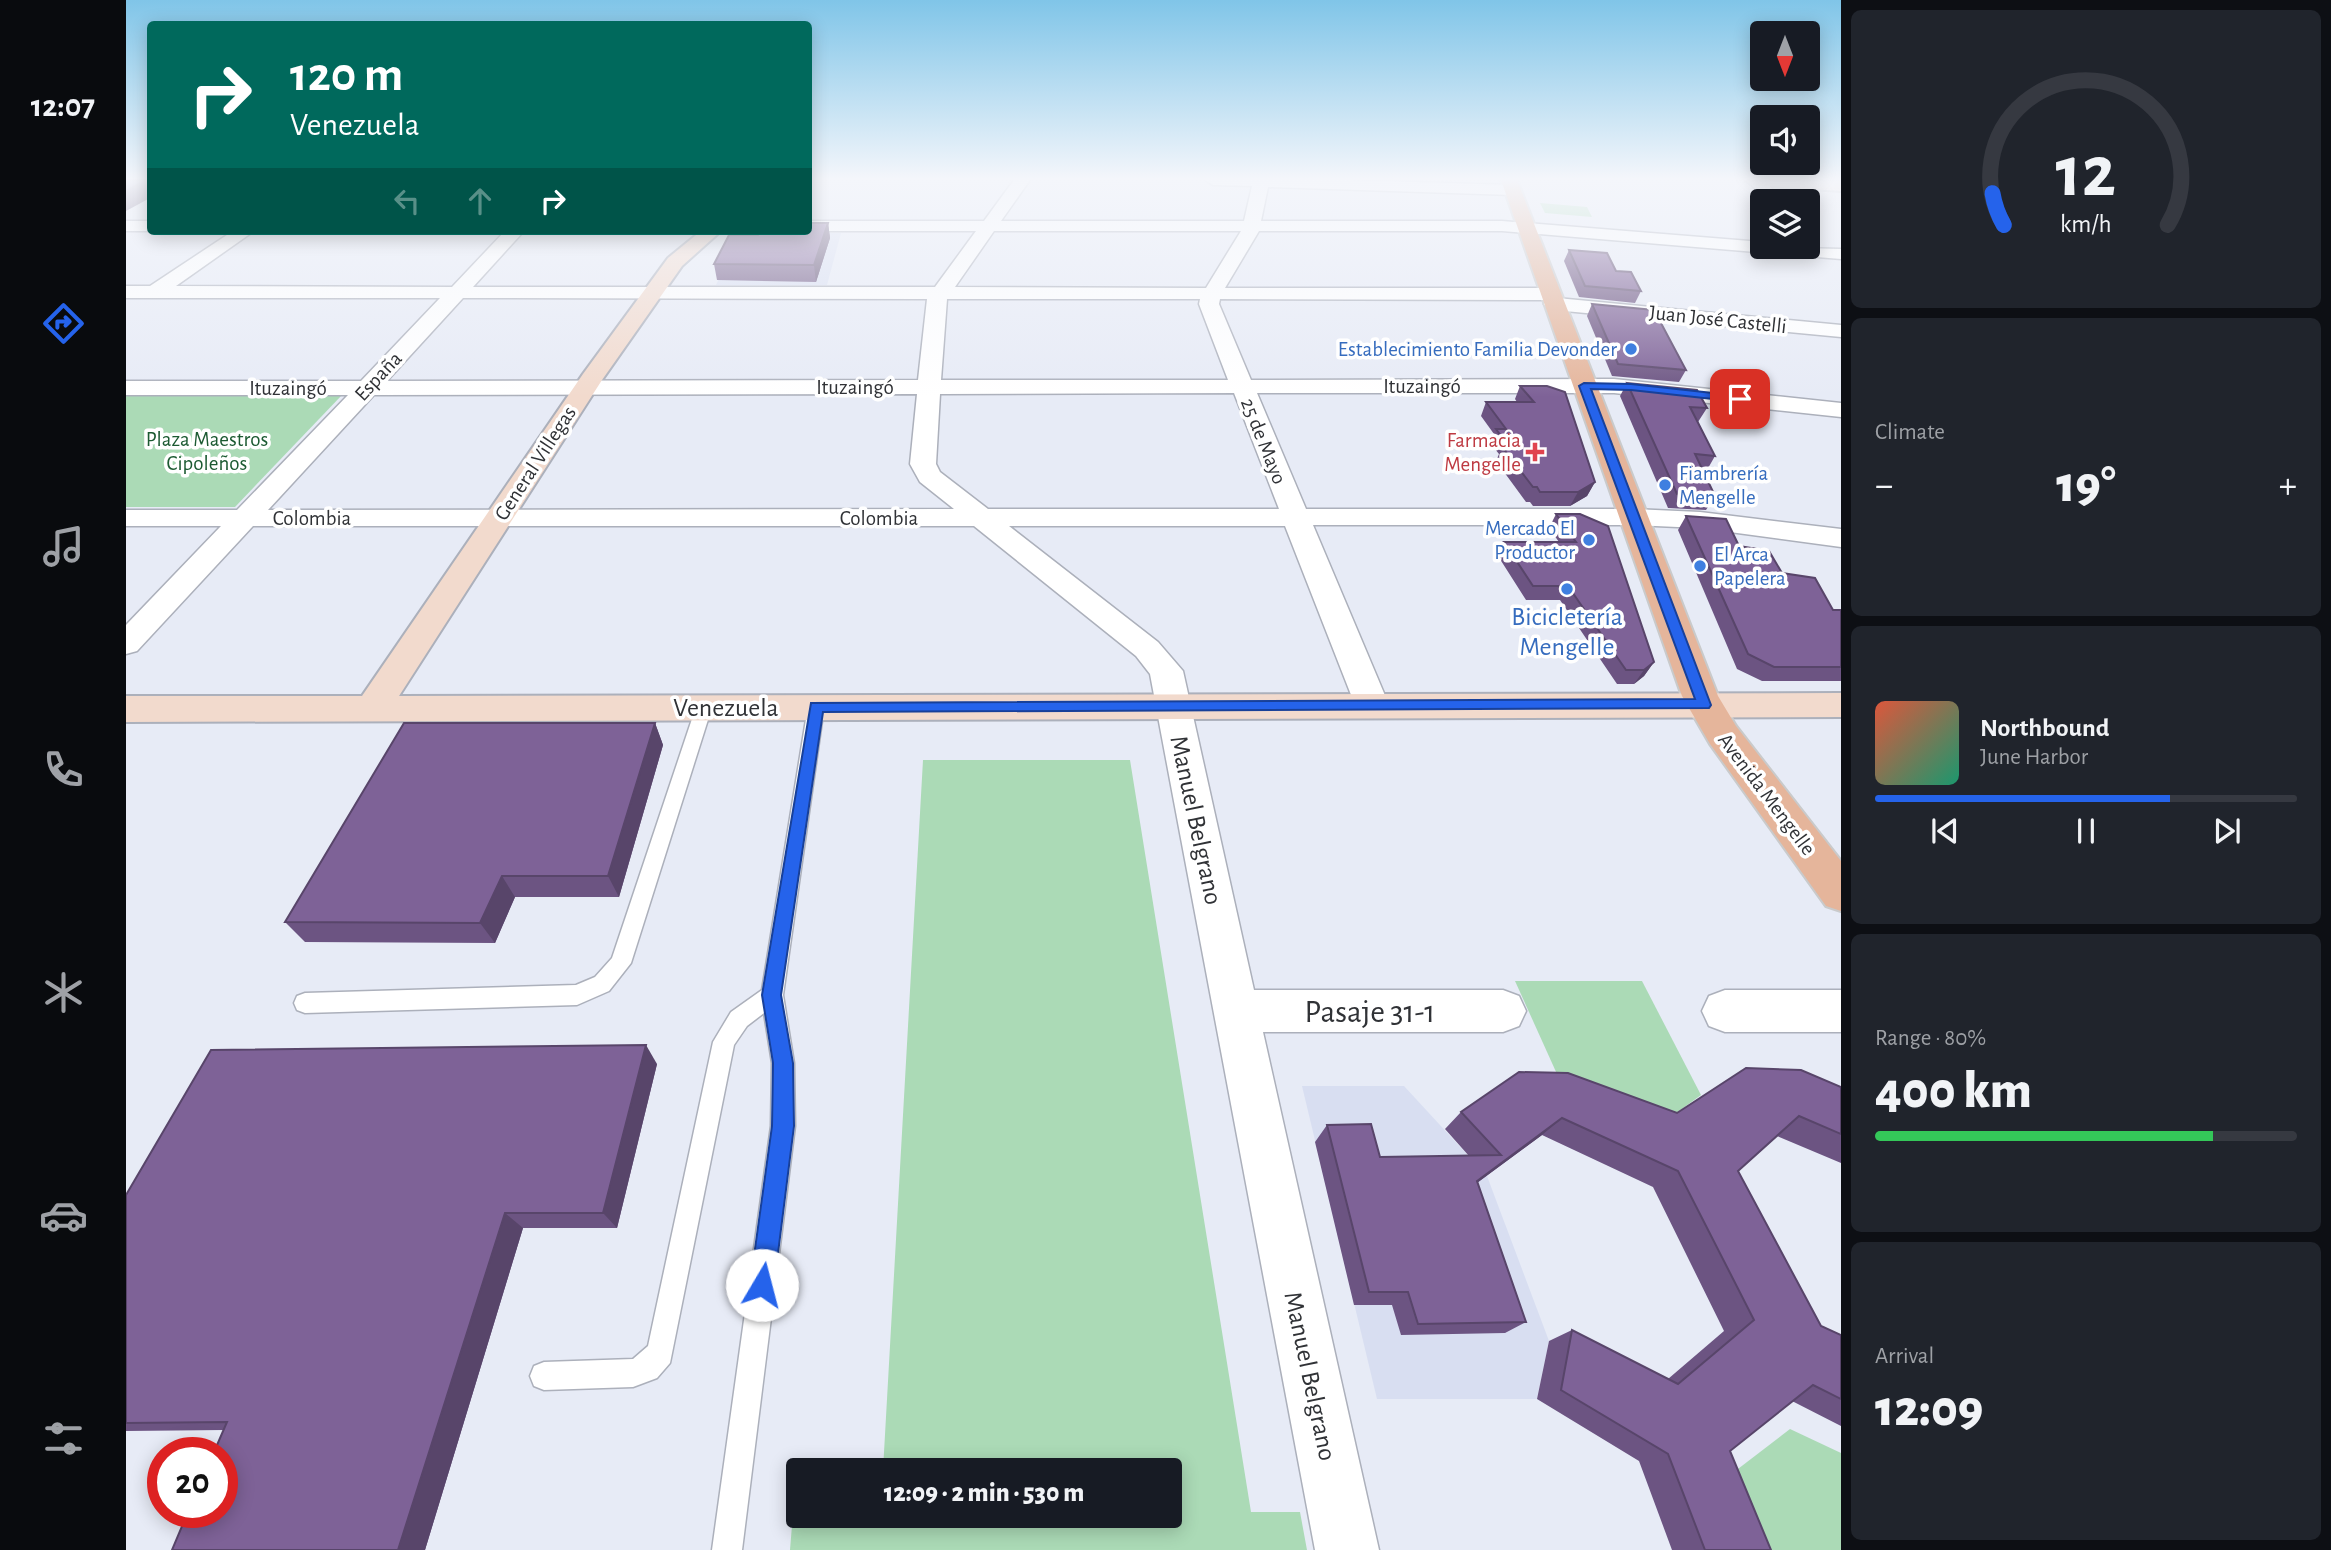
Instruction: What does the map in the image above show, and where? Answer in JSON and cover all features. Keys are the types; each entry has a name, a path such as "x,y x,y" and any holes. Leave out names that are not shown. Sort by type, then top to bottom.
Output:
{"main road":[{"name":"General Villegas","path":"373,708 585,387 685,252"},
{"name":"Avenida Mengelle","path":"1535,252 1704,705 1723,735 1841,893"},
{"name":"Venezuela","path":"126,709 1841,705"}],"street":[{"path":"126,312 214,252"},
{"name":"España","path":"126,644 495,252"},
{"name":"Manuel Belgrano","path":"970,252 940,293 934,306 924,468 929,476 1156,656 1166,671 1347,1550"},
{"path":"1212,293 1239,252"},
{"path":"1832,253 1841,272"},
{"name":"Juan José Castelli","path":"126,292 1212,293 1552,298 1841,331"},
{"name":"25 de Mayo","path":"1212,293 1209,307 1371,705"},
{"name":"Ituzaingó","path":"126,388 1584,386 1647,388 1841,410"},
{"name":"Colombia","path":"126,518 1633,517 1700,520 1841,538"},
{"name":"Pasaje 31-1","path":"1236,1011 1503,1011"},
{"path":"1725,1011 1841,1011"}],"lane":[{"path":"305,1003 578,995 602,984 621,963 704,707"},
{"path":"727,1550 783,1126 783,1063 772,995 816,707"},
{"path":"544,1376 633,1373 647,1368 660,1353 724,1042 738,1019 772,995"}],"shaded area":[{"path":"732,252 836,252 827,285 716,285"},
{"path":"1302,1086 1404,1086 1487,1176 1549,1341 1537,1399 1377,1399"}],"green space":[{"name":"Plaza Maestros Cipoleños","path":"342,395 235,507 126,507 126,396"},
{"path":"923,760 1130,760 1251,1512 1300,1512 1307,1550 790,1550 792,1528 1182,1528 1182,1458 884,1458"},
{"path":"1515,981 1642,981 1701,1095 1653,1130 1566,1094"},
{"path":"1790,1429 1841,1453 1841,1550 1744,1550 1717,1485"}],"building":[{"path":"720,252 818,252 814,265 714,264"},
{"path":"1570,252 1607,253 1616,271 1631,272 1641,291 1585,286"},
{"path":"1592,304 1654,310 1686,370 1618,364"},
{"path":"1627,383 1697,390 1707,408 1690,407 1715,456 1695,454 1715,496 1677,494"},
{"path":"1520,386 1547,386 1565,392 1595,482 1578,492 1540,492 1537,487 1533,487 1502,447 1509,447 1496,429 1506,429 1486,402 1534,402"},
{"path":"1556,514 1580,514 1608,526 1654,662 1644,670 1626,670 1568,586 1533,586 1504,542 1576,542"},
{"path":"1686,516 1726,519 1739,546 1769,551 1782,573 1815,578 1833,610 1841,610 1841,667 1774,667 1748,654"},
{"path":"404,723 655,723 608,876 502,876 480,923 285,922"},
{"path":"646,1045 603,1213 505,1213 398,1550 172,1550 181,1528 238,1528 238,1437 220,1437 227,1422 126,1423 126,1195 211,1050"},
{"path":"1746,1068 1801,1070 1841,1087 1841,1134 1799,1116 1738,1171 1821,1326 1841,1335 1841,1399 1813,1385 1730,1451 1771,1550 1705,1550 1668,1454 1561,1390 1572,1330 1678,1384 1754,1320 1678,1171 1562,1118 1477,1181 1526,1322 1418,1324 1408,1292 1369,1292 1327,1125 1371,1124 1380,1157 1501,1155 1461,1112 1519,1072 1568,1073 1677,1113"}],"place":[{"name":"Establecimiento Familia Devonder","path":"1631,349"},
{"name":"Farmacia Mengelle","path":"1535,452"},
{"name":"Fiambrería Mengelle","path":"1665,485"},
{"name":"Mercado El Productor","path":"1589,540"},
{"name":"El Arca Papelera","path":"1700,566"},
{"name":"Bicicletería Mengelle","path":"1567,589"}],"route":[{"path":"762,1285 783,1126 783,1063 772,995 816,707 1704,705 1693,682 1584,386 1631,387 1740,399"}]}
